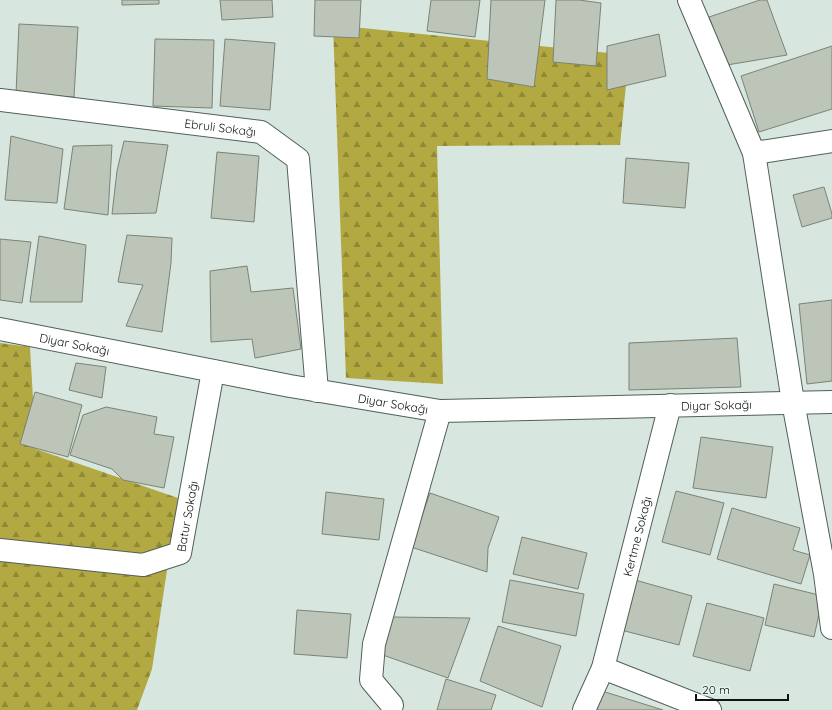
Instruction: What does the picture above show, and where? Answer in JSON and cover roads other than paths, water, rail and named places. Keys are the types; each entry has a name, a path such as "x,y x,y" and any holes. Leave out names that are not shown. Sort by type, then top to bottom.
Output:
{"street":[{"path":"689,0 754,153 793,402 828,574 832,628"},
{"name":"Ebruli Sokağı","path":"0,100 261,132 298,159 317,390"},
{"path":"754,153 832,141"},
{"name":"Diyar Sokağı","path":"0,329 213,371 440,411 832,402"},
{"name":"Batur Sokağı","path":"0,550 143,565 180,552 213,371"},
{"name":"Kertme Sokağı","path":"584,710 603,668 670,405"},
{"path":"392,705 371,680 374,644 440,411"},
{"path":"603,668 710,710"}]}
